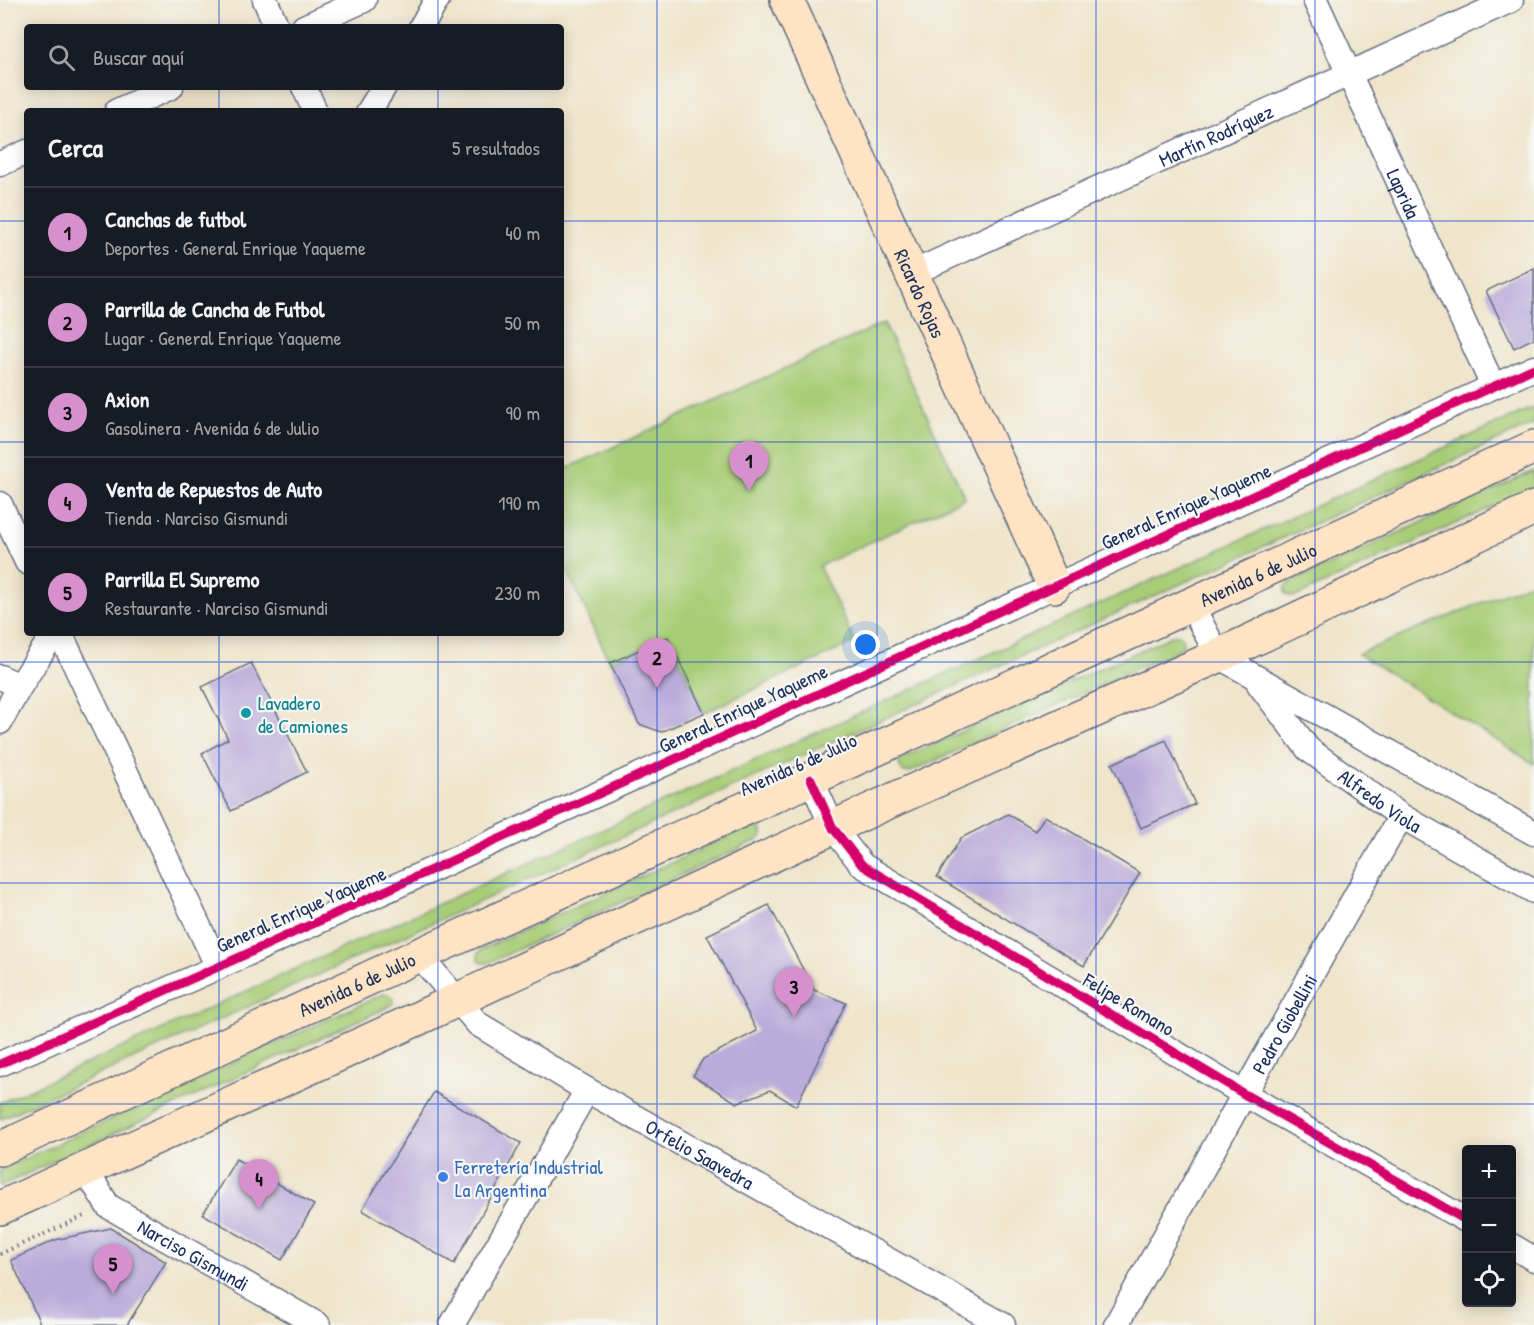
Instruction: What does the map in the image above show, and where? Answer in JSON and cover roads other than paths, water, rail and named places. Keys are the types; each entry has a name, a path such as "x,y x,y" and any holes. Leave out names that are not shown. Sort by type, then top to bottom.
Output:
{"main road":[{"name":"Ricardo Rojas","path":"787,0 1058,585"},
{"name":"Ricardo Rojas","path":"796,0 919,270 1058,585"},
{"name":"Avenida 6 de Julio","path":"0,1149 1534,447"},
{"path":"0,1208 908,793 1218,656 1534,508"}],"street":[{"path":"265,0 276,24"},
{"path":"311,24 364,0"},
{"path":"423,24 437,0"},
{"name":"Laprida","path":"1315,0 1493,386"},
{"name":"Martín Rodríguez","path":"919,270 1511,0"},
{"path":"124,108 164,90"},
{"path":"305,90 314,108"},
{"path":"371,108 382,90"},
{"path":"0,164 24,153"},
{"name":"General Enrique Yaqueme","path":"0,1064 1534,368"},
{"path":"0,504 24,556"},
{"path":"1191,604 1218,656"},
{"path":"0,722 10,682 51,636"},
{"path":"61,636 218,967"},
{"name":"Alfredo Viola","path":"1218,656 1534,833"},
{"name":"Alfredo Viola","path":"1253,675 1308,749 1401,816 1534,891"},
{"name":"Felipe Romano","path":"811,778 833,828 862,865 1244,1094 1462,1217"},
{"name":"Pedro Giobellini","path":"1116,1325 1401,816"},
{"name":"Orfelio Saavedra","path":"419,956 478,1024 587,1090 1003,1325"},
{"path":"452,1325 587,1090"},
{"name":"Narciso Gismundi","path":"85,1169 108,1206 318,1325"},
{"path":"1516,1248 1534,1259"}],"place":[{"name":"Canchas de futbol","path":"749,491"},
{"name":"Parrilla de Cancha de Futbol","path":"657,688"},
{"name":"Lavadero de Camiones","path":"246,713"},
{"name":"Axion","path":"794,1017"},
{"name":"Ferretería Industrial La Argentina","path":"443,1177"},
{"name":"Venta de Repuestos de Auto","path":"259,1209"},
{"name":"Parrilla El Supremo","path":"113,1294"}]}
